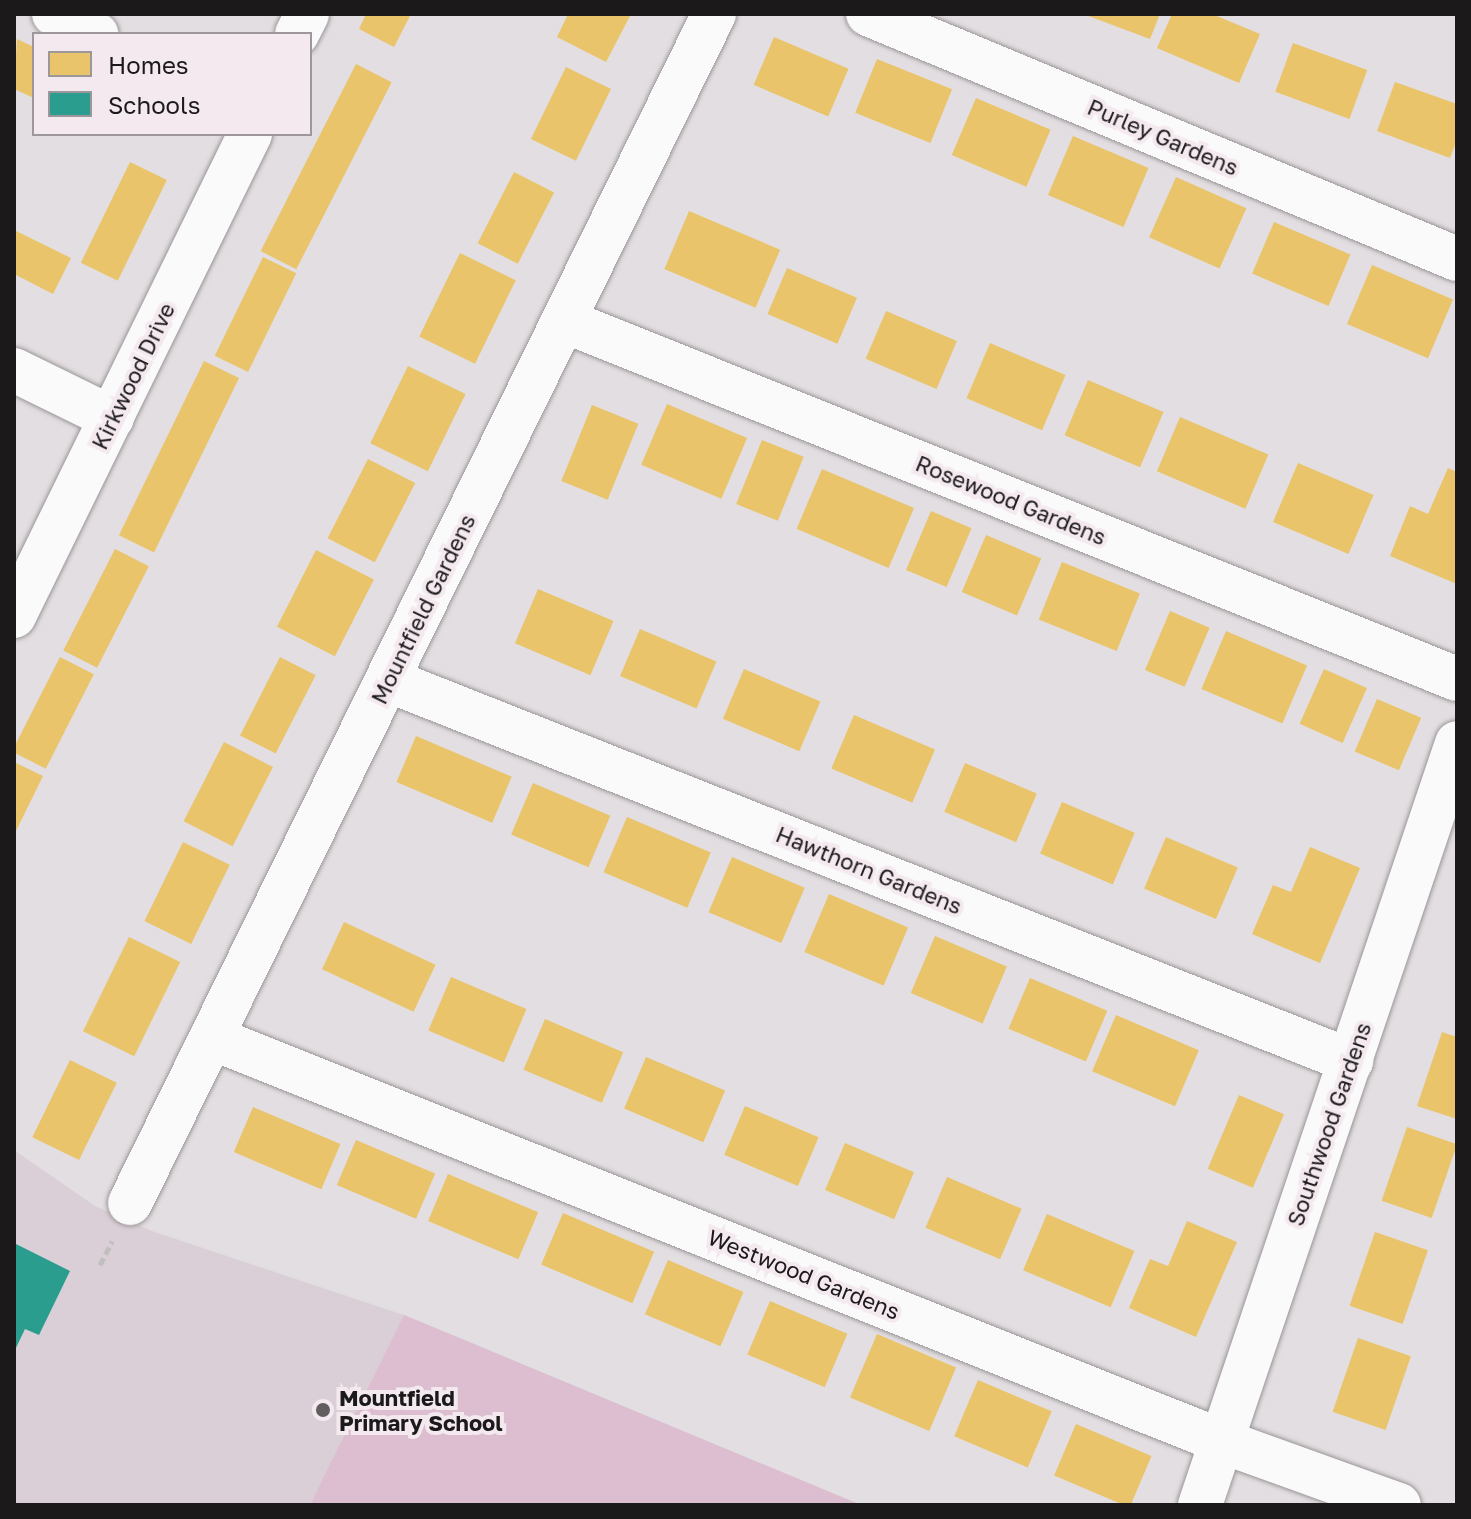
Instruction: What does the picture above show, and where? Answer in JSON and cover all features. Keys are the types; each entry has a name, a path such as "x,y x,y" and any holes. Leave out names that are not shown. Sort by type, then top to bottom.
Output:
{"street":[{"path":"54,14 92,32"},
{"path":"298,32 307,14"},
{"name":"Mountfield Gardens","path":"130,1203 714,14"},
{"name":"Purley Gardens","path":"868,14 1457,259"},
{"name":"Kirkwood Drive","path":"14,616 249,136"},
{"name":"Rosewood Gardens","path":"565,321 1457,679"},
{"path":"14,370 112,418"},
{"name":"Hawthorn Gardens","path":"388,680 1351,1061"},
{"name":"Southwood Gardens","path":"1200,1505 1457,743"},
{"name":"Westwood Gardens","path":"212,1038 1221,1441 1399,1505"}],"shaded area":[{"name":"Mountfield Primary School","path":"14,1150 95,1206 152,1231 404,1315 861,1505 14,1505"},
{"path":"404,1315 861,1505 310,1505"}],"building: Homes":[{"path":"366,14 411,14 394,47 359,29"},
{"path":"568,14 631,14 606,62 557,37"},
{"path":"1083,14 1160,14 1150,39"},
{"path":"1172,14 1212,14 1260,34 1239,83 1157,48"},
{"path":"774,37 849,69 828,117 754,85"},
{"path":"17,39 32,46 32,97 14,89"},
{"path":"1293,43 1367,70 1349,119 1275,92"},
{"path":"877,59 952,89 930,143 855,113"},
{"path":"356,64 392,82 296,269 261,251"},
{"path":"566,67 611,89 576,161 531,139"},
{"path":"1395,82 1457,104 1457,140 1450,158 1377,131"},
{"path":"976,98 1051,130 1026,187 952,155"},
{"path":"1073,136 1148,168 1123,227 1048,195"},
{"path":"130,162 167,180 118,281 81,263"},
{"path":"514,172 554,192 518,264 478,243"},
{"path":"1176,177 1246,208 1219,269 1149,237"},
{"path":"689,211 780,250 756,308 664,269"},
{"path":"1274,222 1350,254 1329,306 1252,274"},
{"path":"14,230 71,258 53,294 14,274"},
{"path":"460,253 516,280 475,364 419,337"},
{"path":"263,257 296,273 248,372 215,356"},
{"path":"1372,265 1453,299 1428,358 1347,324"},
{"path":"787,268 857,298 837,344 767,314"},
{"path":"886,311 957,341 937,389 866,359"},
{"path":"990,343 1065,375 1042,430 967,398"},
{"path":"204,361 239,378 154,552 119,535"},
{"path":"408,366 466,394 428,471 370,443"},
{"path":"1088,380 1163,412 1140,467 1065,435"},
{"path":"667,404 747,438 721,499 641,465"},
{"path":"592,405 638,424 608,500 561,481"},
{"path":"1180,417 1268,455 1245,509 1157,471"},
{"path":"762,440 804,457 778,521 736,504"},
{"path":"368,459 415,483 375,562 328,538"},
{"path":"1298,463 1373,495 1348,554 1273,522"},
{"path":"1448,468 1457,472 1457,584 1390,556 1410,506 1428,514"},
{"path":"822,469 914,508 889,568 797,529"},
{"path":"931,511 972,528 946,587 906,570"},
{"path":"986,535 1041,558 1017,616 962,592"},
{"path":"115,549 149,566 97,668 63,651"},
{"path":"316,550 374,580 335,656 277,627"},
{"path":"1062,562 1140,593 1117,651 1039,619"},
{"path":"538,589 613,621 590,675 515,643"},
{"path":"1170,611 1210,628 1185,687 1145,670"},
{"path":"640,629 716,661 696,708 620,676"},
{"path":"1226,631 1307,665 1282,723 1201,689"},
{"path":"60,657 94,674 46,769 14,753 14,747"},
{"path":"280,657 316,675 276,754 240,735"},
{"path":"744,669 820,701 799,751 723,719"},
{"path":"1324,669 1367,688 1343,743 1300,724"},
{"path":"1377,699 1421,718 1399,770 1355,751"},
{"path":"854,715 935,749 912,803 831,768"},
{"path":"416,736 512,777 492,823 396,782"},
{"path":"224,742 273,767 233,846 184,821"},
{"path":"14,762 43,776 14,835"},
{"path":"965,763 1037,793 1016,842 944,812"},
{"path":"533,783 610,816 588,867 511,835"},
{"path":"1062,802 1135,833 1113,884 1040,854"},
{"path":"627,817 711,853 687,908 604,872"},
{"path":"1166,837 1238,867 1216,919 1144,889"},
{"path":"183,842 230,865 191,944 144,921"},
{"path":"1310,847 1360,868 1320,963 1252,934 1273,885 1291,892"},
{"path":"732,857 805,888 781,943 709,912"},
{"path":"829,894 908,928 884,986 804,952"},
{"path":"344,922 436,965 414,1012 322,969"},
{"path":"935,936 1007,966 983,1024 911,993"},
{"path":"129,937 180,962 134,1056 83,1031"},
{"path":"451,977 526,1009 504,1062 428,1030"},
{"path":"1030,978 1107,1011 1086,1061 1009,1029"},
{"path":"1116,1015 1199,1050 1175,1106 1092,1071"},
{"path":"545,1019 623,1052 602,1103 524,1070"},
{"path":"1442,1032 1457,1037 1457,1119 1417,1106"},
{"path":"646,1057 725,1091 703,1142 624,1109"},
{"path":"70,1060 117,1083 79,1160 32,1137"},
{"path":"1239,1095 1284,1114 1253,1188 1208,1169"},
{"path":"745,1106 819,1137 798,1186 724,1155"},
{"path":"253,1107 340,1144 321,1189 234,1152"},
{"path":"1407,1127 1457,1144 1432,1218 1382,1201"},
{"path":"356,1140 435,1174 416,1219 337,1185"},
{"path":"845,1143 914,1172 894,1219 825,1190"},
{"path":"448,1174 538,1212 518,1259 428,1221"},
{"path":"947,1177 1022,1209 1000,1259 926,1228"},
{"path":"563,1213 654,1252 632,1303 541,1265"},
{"path":"1047,1214 1134,1251 1111,1307 1023,1270"},
{"path":"1187,1221 1237,1242 1196,1337 1129,1308 1150,1259 1168,1266"},
{"path":"1375,1232 1428,1250 1403,1324 1350,1306"},
{"path":"668,1260 743,1292 720,1346 645,1314"},
{"path":"770,1301 847,1334 825,1387 747,1354"},
{"path":"877,1334 956,1368 929,1431 850,1398"},
{"path":"1358,1338 1411,1356 1386,1430 1333,1412"},
{"path":"978,1380 1052,1411 1028,1467 954,1436"},
{"path":"1076,1424 1151,1456 1131,1505 1124,1505 1054,1476"}],"building: Schools":[{"path":"14,1243 70,1271 39,1335 25,1329 14,1352"}],"place":[{"name":"Mountfield Primary School","path":"323,1410"}]}
